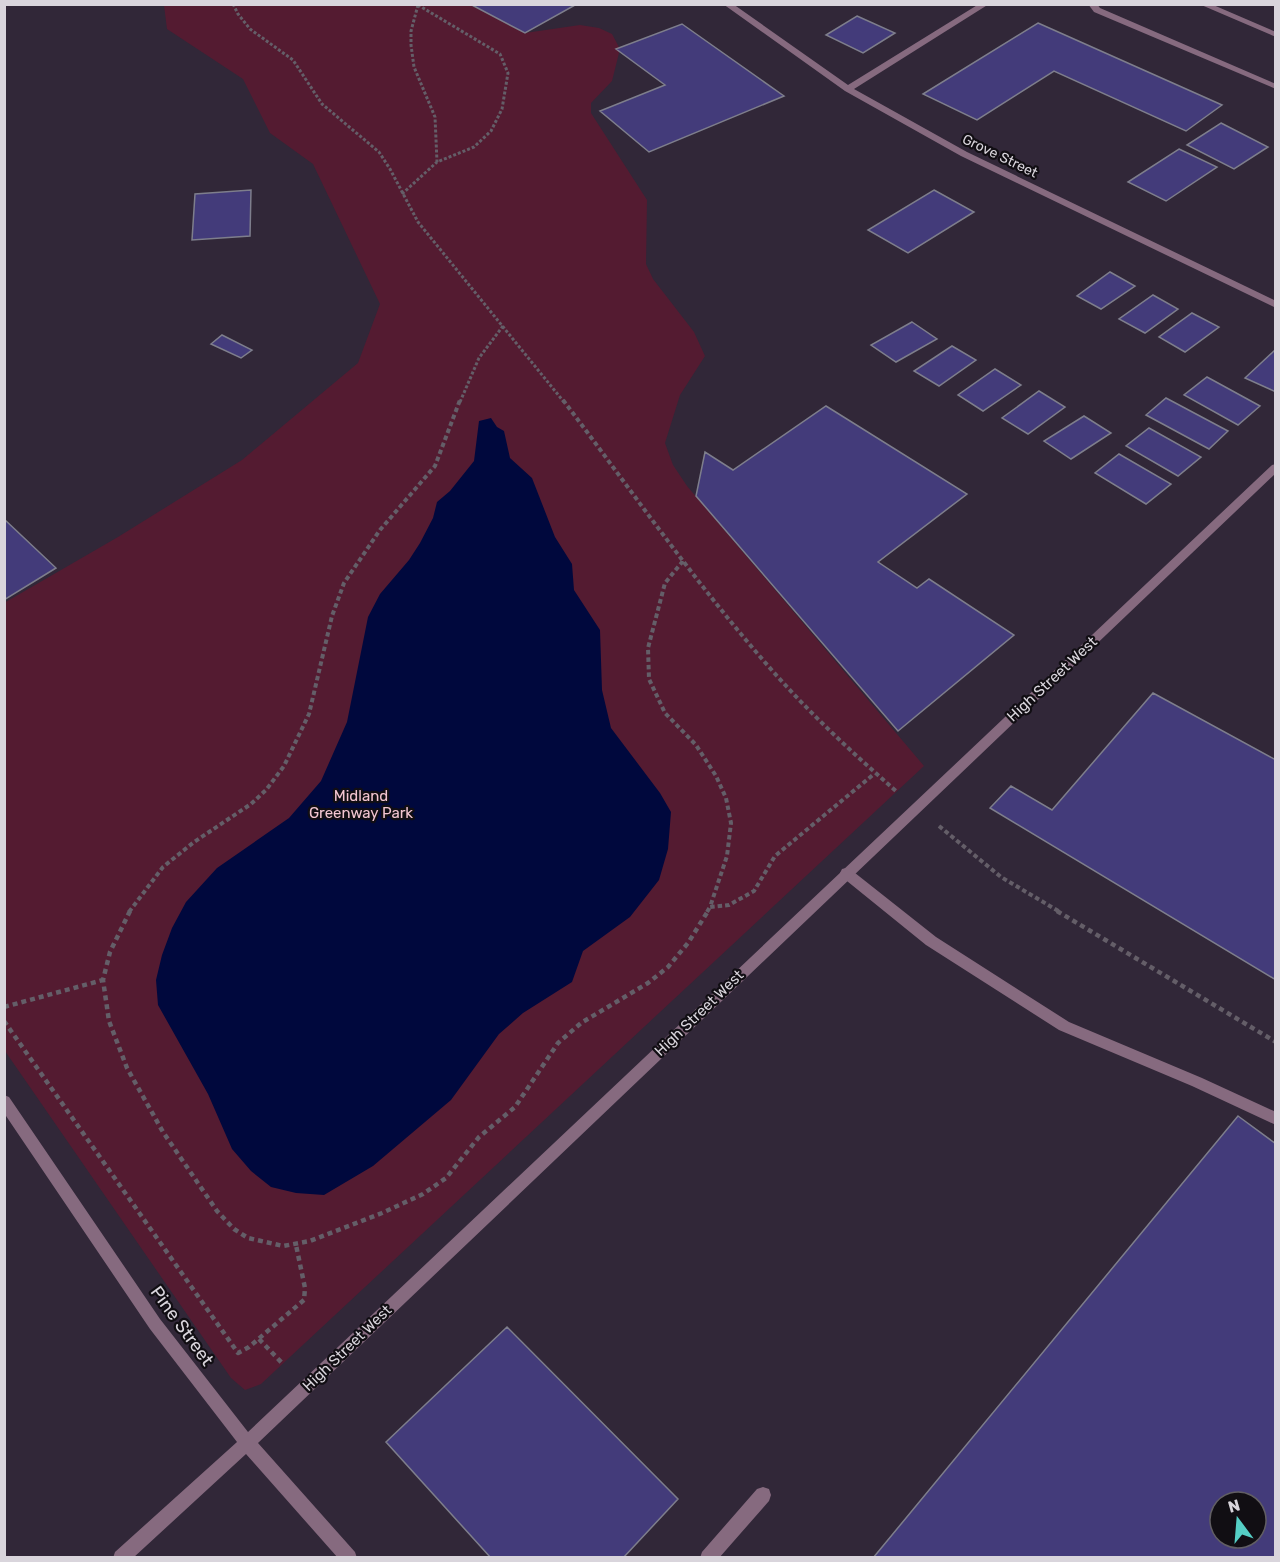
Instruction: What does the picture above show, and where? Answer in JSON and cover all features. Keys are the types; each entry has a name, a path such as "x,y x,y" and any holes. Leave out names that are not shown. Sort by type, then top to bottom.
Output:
{"street":[{"name":"Grove Street","path":"727,4 848,89 964,154 1275,305"},
{"path":"848,89 985,4"},
{"path":"1092,4 1097,10 1275,87"},
{"path":"1203,4 1275,35"},
{"name":"High Street West","path":"123,1557 247,1443 1275,467"},
{"path":"846,873 931,941 1064,1026 1197,1082 1275,1119"},
{"name":"Pine Street","path":"4,1101 155,1324 247,1443 349,1557"},
{"path":"708,1557 764,1495"}],"path":[{"path":"233,4 237,15 248,30 297,62 313,94 324,107 373,146 387,162 416,219 561,397 727,619 828,731 897,793"},
{"path":"402,194 437,162 459,155 478,145 496,126 503,110 510,78 508,66 500,54 418,5 411,31 411,45 414,68 435,117 437,162"},
{"path":"503,326 489,340 472,369 435,466 356,562 337,600 309,714 292,751 270,786 256,800 181,852 159,872 122,925 103,980 106,1006 117,1042 133,1081 152,1117 217,1210 235,1231 262,1244 296,1245 377,1214 428,1190 457,1168 481,1136 513,1108 527,1090 540,1065 558,1043 583,1022 645,984 684,951 710,907 727,856 731,823 726,798 716,776 696,745 665,713 649,679 648,648 664,583 683,561"},
{"path":"710,907 729,906 754,891 781,850 874,774"},
{"path":"939,827 1001,877 1275,1042"},
{"path":"4,1007 103,980"},
{"path":"4,1021 233,1350 238,1353 259,1339 304,1300 305,1288 296,1245"},
{"path":"259,1339 282,1364"}],"shaded area":[{"path":"5,5 1275,5 1275,1557 5,1558"},
{"path":"491,418 497,427 504,431 510,458 532,478 555,537 572,564 574,590 600,630 602,690 611,728 660,793 671,812 668,849 659,880 630,917 583,951 572,982 523,1013 499,1034 451,1100 373,1166 324,1195 296,1193 271,1187 251,1171 232,1149 208,1094 158,1005 156,980 162,955 172,928 186,902 217,868 289,818 321,781 347,722 368,617 380,594 409,560 420,543 433,518 437,502 450,491 474,461 479,421"}],"green space":[{"name":"Midland Greenway Park","path":"164,5 470,5 525,33 580,25 599,28 612,34 620,49 612,81 591,103 591,113 647,200 646,264 653,279 694,332 705,356 680,395 665,443 673,465 687,486 924,766 261,1384 245,1390 231,1378 5,1051 4,603 118,537 242,460 358,363 380,304 313,164 270,133 243,79 167,29"}],"building":[{"path":"470,4 577,4 525,33"},
{"path":"857,16 895,33 863,53 826,35"},
{"path":"1038,23 1222,105 1186,131 1054,71 977,120 923,94"},
{"path":"682,24 784,96 649,152 600,111 665,85 616,49"},
{"path":"1221,123 1268,147 1234,169 1187,145"},
{"path":"1179,149 1217,167 1166,201 1128,182"},
{"path":"251,190 250,236 192,240 195,194"},
{"path":"934,190 974,212 908,253 868,230"},
{"path":"1110,272 1135,286 1101,309 1077,296"},
{"path":"1153,295 1178,309 1145,333 1119,319"},
{"path":"1192,313 1219,327 1185,352 1159,337"},
{"path":"912,322 937,339 896,362 871,345"},
{"path":"222,335 252,350 241,358 211,344"},
{"path":"952,346 976,360 939,386 914,371"},
{"path":"1276,350 1276,392 1245,378"},
{"path":"995,369 1021,385 983,411 958,395"},
{"path":"1207,377 1260,406 1238,425 1184,395"},
{"path":"1039,391 1065,407 1028,434 1002,418"},
{"path":"1166,398 1228,431 1209,449 1146,415"},
{"path":"826,406 967,494 878,562 917,588 929,579 1014,635 898,731 696,496 705,452 733,470"},
{"path":"1084,416 1111,433 1071,459 1044,441"},
{"path":"1149,428 1201,457 1178,476 1126,446"},
{"path":"1119,454 1171,484 1146,504 1095,473"},
{"path":"4,519 56,568 4,600"},
{"path":"1153,693 1276,760 1276,980 990,808 1011,786 1052,810"},
{"path":"1238,1116 1276,1144 1276,1558 873,1558"},
{"path":"507,1327 678,1499 623,1558 491,1558 386,1442"}]}
